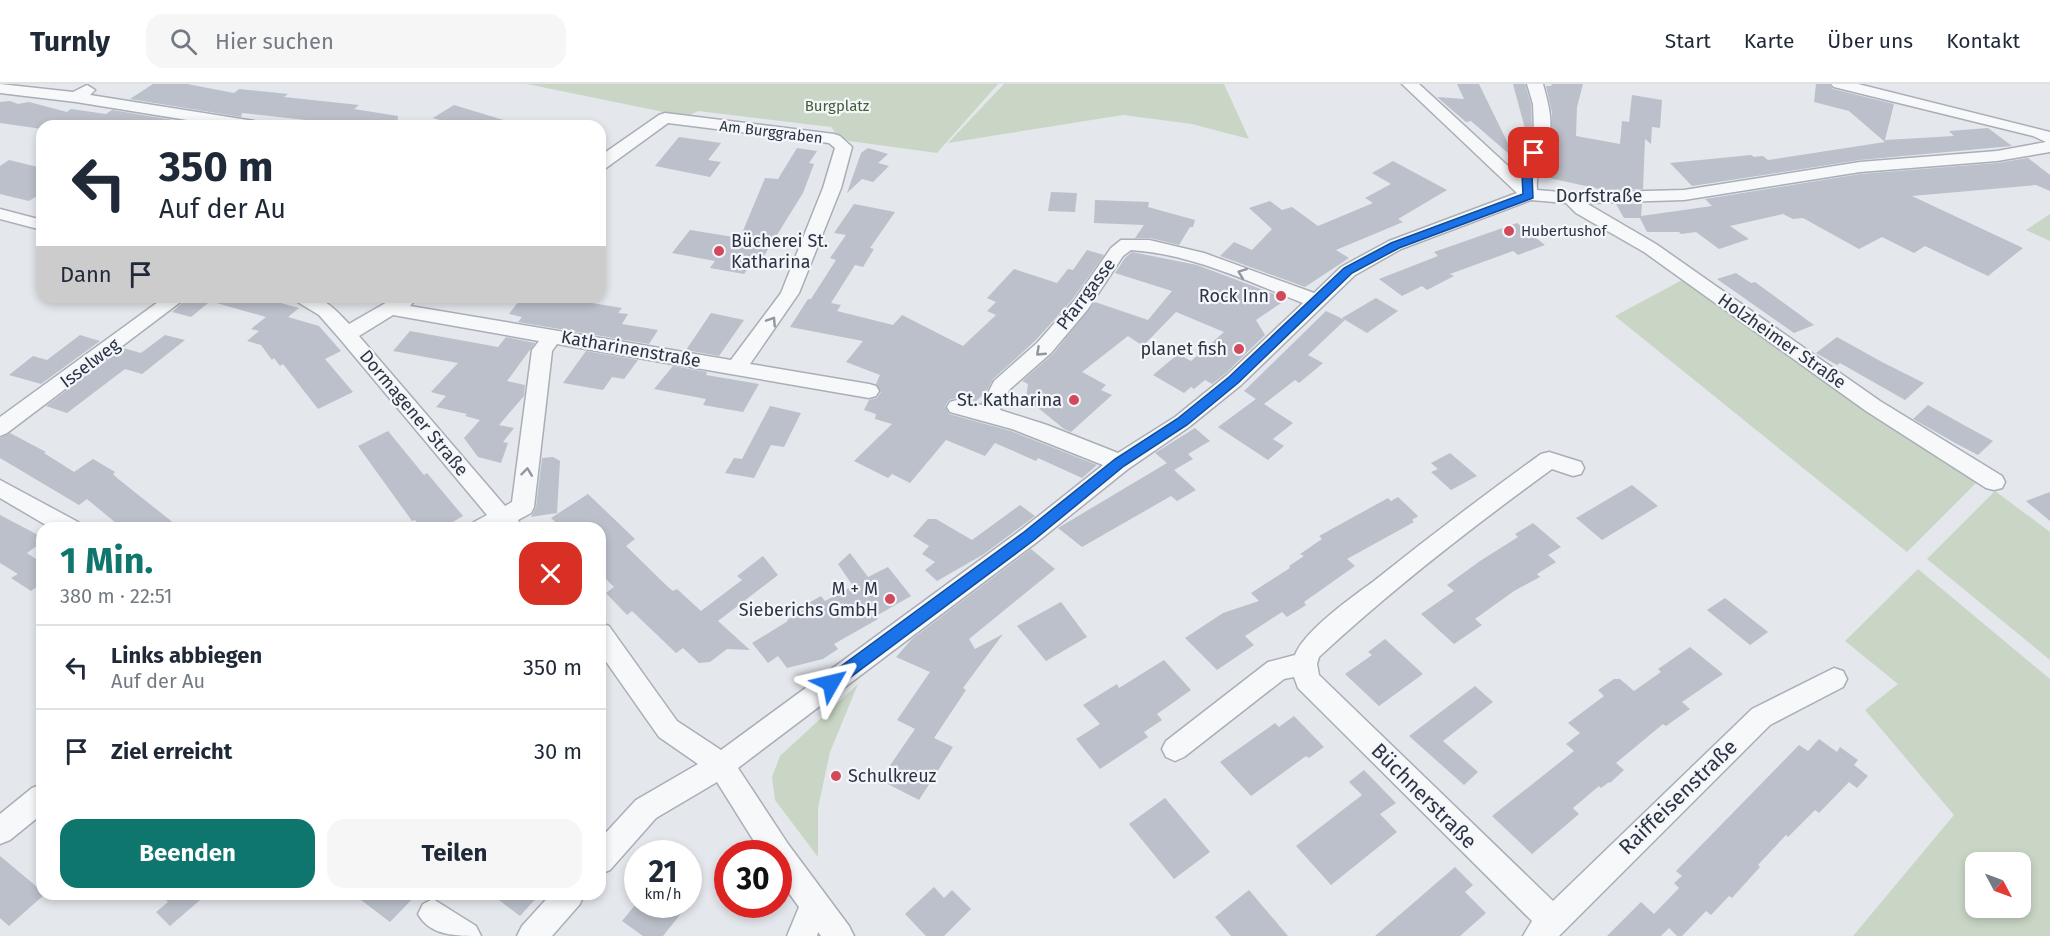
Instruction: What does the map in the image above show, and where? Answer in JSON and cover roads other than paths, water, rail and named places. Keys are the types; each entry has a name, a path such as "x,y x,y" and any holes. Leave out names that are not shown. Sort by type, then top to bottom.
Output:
{"street":[{"path":"1410,84 1529,195"},
{"path":"1529,195 1527,175 1542,130 1541,104 1535,84"},
{"path":"1839,84 2039,133 2050,138"},
{"path":"0,88 76,97 217,120"},
{"name":"Am Burggraben","path":"606,160 665,118 834,140 844,147 831,188 790,293 765,331 737,367"},
{"name":"Dorfstraße","path":"606,853 646,809 721,765 1029,536 1120,463 1182,422 1234,380 1348,271 1395,245 1529,195 1571,198 1684,195 1860,167 1997,156 2040,150 2050,146"},
{"name":"Holzheimer Straße","path":"1571,198 1582,209 1650,248 1873,406 1994,482"},
{"path":"0,214 36,223"},
{"name":"Pfarrgasse","path":"988,413 1001,386 1044,348 1081,305 1117,252 1127,244 1146,244 1193,257 1316,301"},
{"name":"Isselweg","path":"0,428 170,303"},
{"name":"Dormagener Straße","path":"313,303 326,311 347,334 506,522"},
{"path":"347,334 402,303"},
{"name":"Katharinenstraße","path":"393,309 869,391"},
{"path":"508,522 523,507 542,350 553,336"},
{"path":"957,406 988,413 1046,432 1120,463"},
{"path":"1175,748 1277,670 1304,664 1309,651 1355,609 1479,510 1549,460 1573,468"},
{"path":"0,488 60,522"},
{"path":"606,641 668,729 721,765 769,840"},
{"name":"Büchnerstraße","path":"1304,664 1307,680 1546,929"},
{"name":"Raiffeisenstraße","path":"1546,929 1761,717 1834,680"},
{"path":"0,831 36,802"},
{"path":"792,873 839,936"},
{"path":"532,936 565,900"},
{"path":"802,936 814,904"},
{"path":"433,914 466,936"}],"place":[{"name":"Hubertushof","path":"1509,231"},
{"name":"Bücherei St. Katharina","path":"719,251"},
{"name":"Rock Inn","path":"1281,296"},
{"name":"planet fish","path":"1239,349"},
{"name":"St. Katharina","path":"1074,400"},
{"name":"M + M Sieberichs GmbH","path":"890,599"},
{"name":"Schulkreuz","path":"836,776"}],"park label":[{"name":"Burgplatz","path":"837,106"}]}
